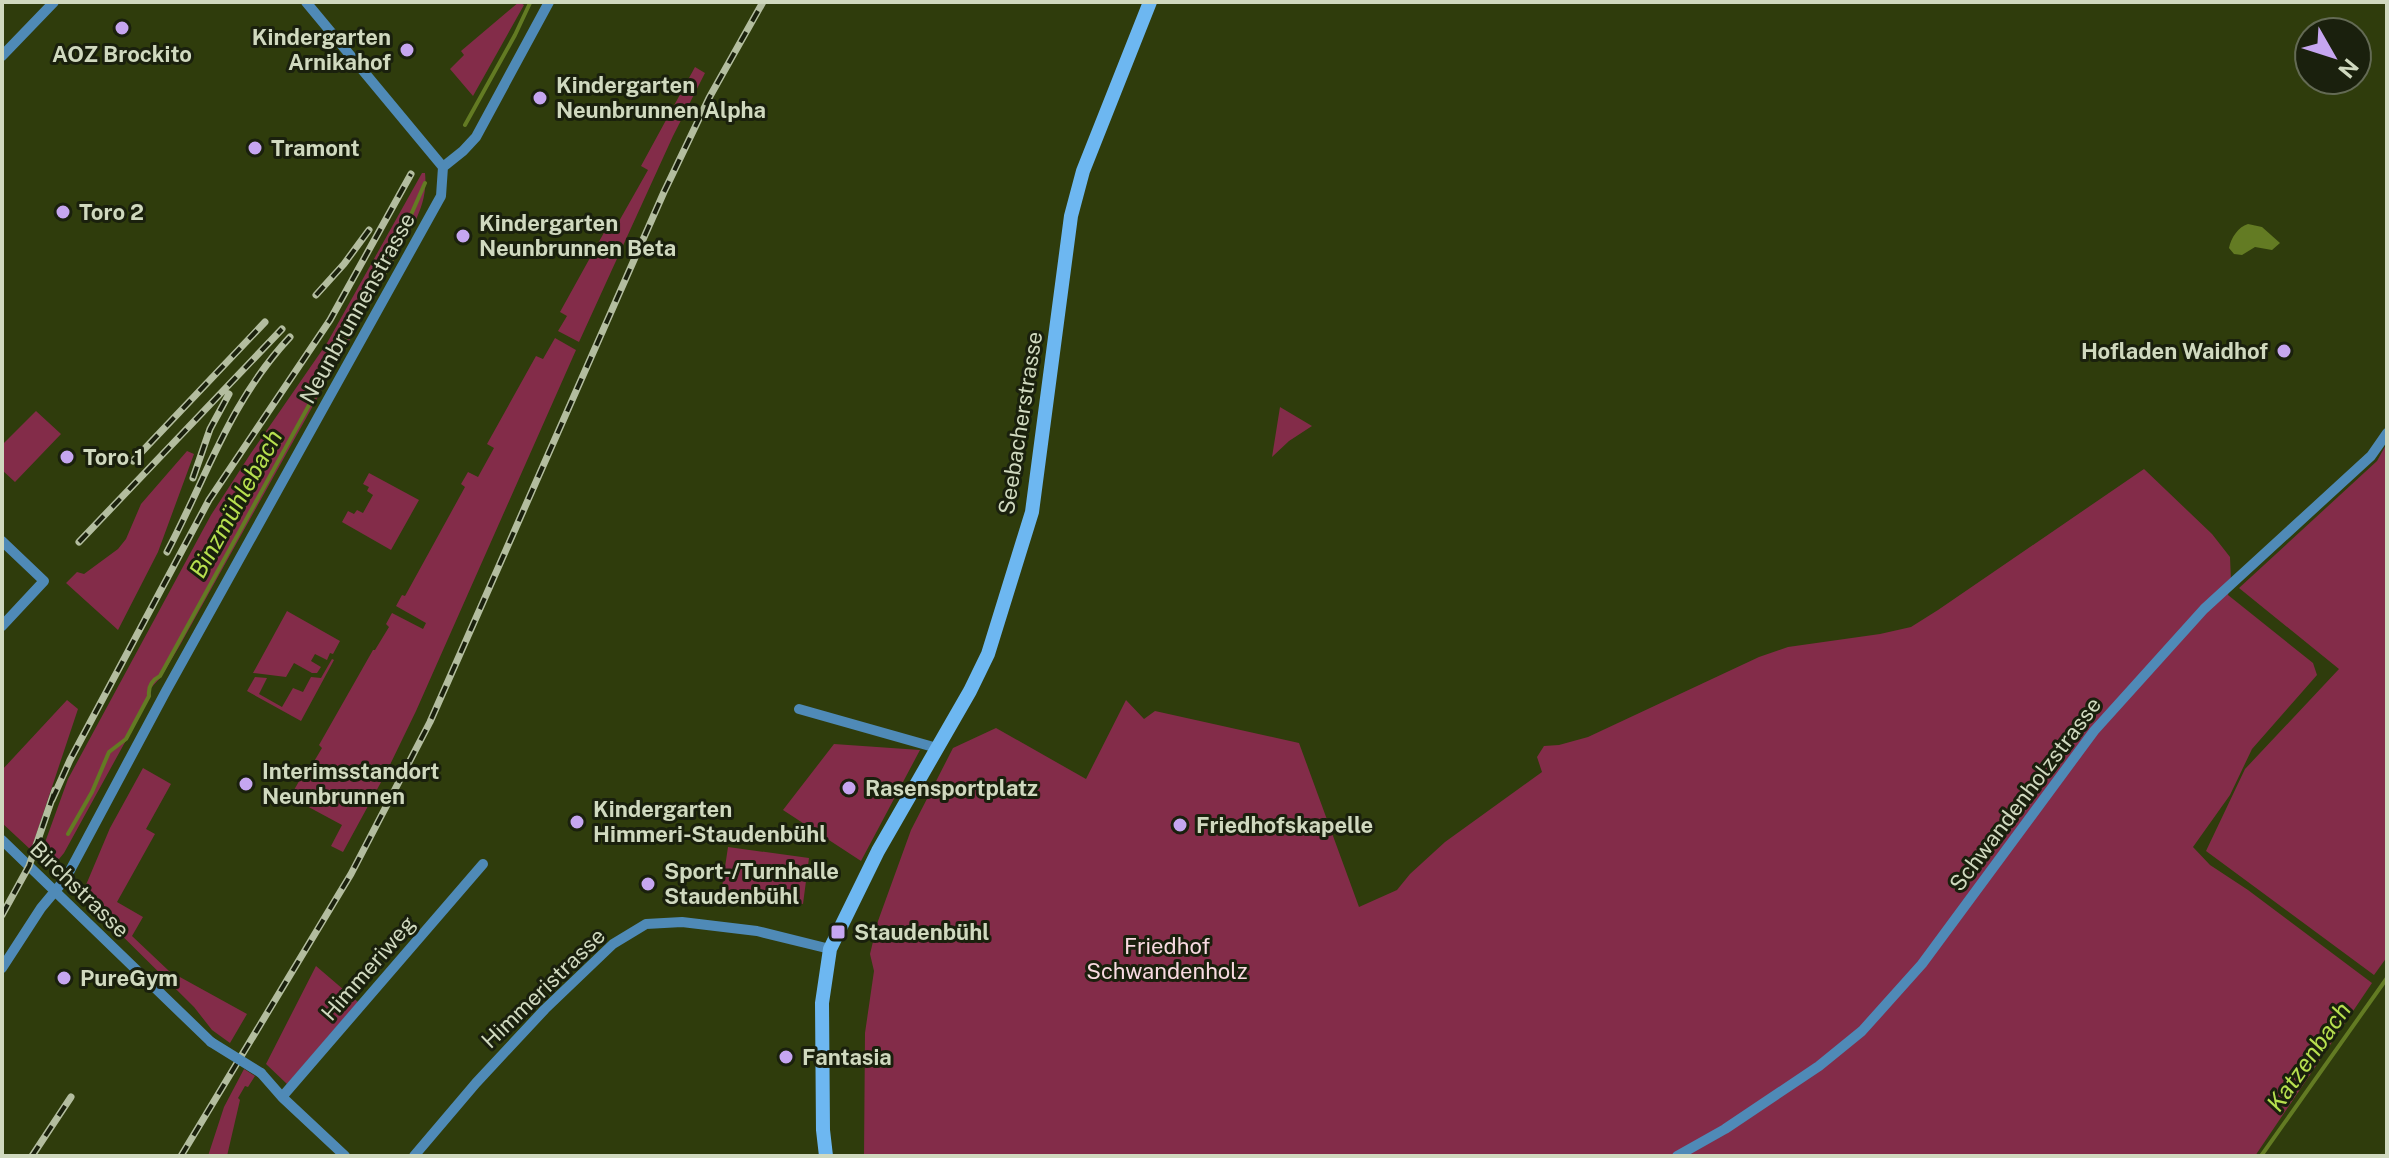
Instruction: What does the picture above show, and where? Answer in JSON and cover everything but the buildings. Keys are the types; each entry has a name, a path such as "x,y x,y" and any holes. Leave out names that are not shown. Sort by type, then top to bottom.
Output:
{"street":[{"path":"2,56 54,2"},
{"path":"306,2 443,167 476,137 549,2"},
{"name":"Seebacherstrasse","path":"826,1156 822,1003 830,949 878,851 988,654 1032,512 1071,216 1083,171 1150,2"},
{"name":"Neunbrunnenstrasse","path":"2,968 41,908 66,878 166,691 435,207 443,186 443,167"},
{"name":"Schwandenholzstrasse","path":"1677,1156 1725,1129 1819,1066 1862,1031 1922,964 2094,731 2204,609 2371,456 2387,433"},
{"path":"2,541 44,581 2,626"},
{"path":"799,709 937,748"},
{"name":"Birchstrasse","path":"2,840 211,1042 261,1073 345,1156"},
{"name":"Himmeriweg","path":"282,1097 483,864"},
{"name":"Himmeristrasse","path":"414,1156 485,1072 545,1009 613,944 646,924 682,922 757,931 830,949"}],"green space":[{"path":"519,2 524,5 473,96 450,69 464,55 461,51"},
{"path":"695,67 705,73 579,342 558,331 567,316 560,312 611,220 618,223 648,170 641,166"},
{"path":"422,173 425,173 425,193 414,224 180,645 150,689 151,695 64,853 54,865 47,864 39,859 68,779 211,515 327,343"},
{"path":"555,338 576,350 416,711 343,852 331,846 342,825 290,797 322,748 319,745 389,627 386,624 392,613 423,629 426,623 396,606 402,595 405,596 465,487 461,484 468,472 478,477 494,448 487,444 536,356 543,359"},
{"path":"1280,407 1312,426 1272,457"},
{"path":"36,411 61,434 15,482 2,470 2,445"},
{"path":"2387,443 2387,957 2374,975 2206,851 2245,769 2339,669 2239,588 2377,461"},
{"path":"187,451 194,454 158,552 118,630 66,583 77,572 84,574 118,549 126,539 141,504"},
{"name":"Friedhof Schwandenholz","path":"2144,469 2212,534 2230,557 2228,595 2313,663 2317,675 2252,749 2230,795 2193,847 2210,865 2372,983 2255,1156 864,1156 865,1033 874,971 870,954 878,921 911,830 953,748 996,728 1086,779 1126,700 1144,719 1155,711 1299,743 1359,907 1397,890 1445,842 1542,772 1537,757 1544,746 1588,737 1759,657 1788,647 1911,627"},
{"path":"369,473 419,500 391,550 342,522 348,511 363,513 373,495 367,491 369,487 363,484"},
{"path":"287,611 340,641 333,654 330,653 327,660 315,654 311,661 321,667 317,673 294,663 286,677 253,673"},
{"path":"332,659 301,721 247,691 255,677 267,678 259,694 282,707 293,688 303,692 311,677 321,678"},
{"path":"67,700 78,709 31,850 2,823 2,770"},
{"name":"Rasensportplatz","path":"834,744 920,750 861,861 783,810"},
{"path":"143,768 171,784 146,829 155,834 117,902 143,917 132,936 169,971 247,1014 230,1043 212,1030 194,1007 84,898 83,892 110,828"},
{"path":"728,847 809,858 803,904 721,894"},
{"path":"316,966 358,1002 287,1084 266,1064"},
{"path":"244,1069 255,1076 238,1098 227,1156 208,1156 224,1107"}],"shaded area":[{"path":"2248,224 2262,227 2280,243 2272,250 2255,247 2242,255 2234,254 2229,248 2231,240 2238,230"}],"waterway":[{"name":"Binzmühlebach","path":"465,125 530,3"},
{"name":"Binzmühlebach","path":"68,834 92,792 109,752 126,739 149,696 151,684 160,676 363,307 380,282 409,226 425,183"},
{"name":"Katzenbach","path":"2261,1156 2387,978"}],"railway":[{"path":"181,1156 351,874 430,722 664,192 709,98 763,2"},
{"path":"52,800 70,760 209,500 330,320 411,174"},
{"path":"316,295 369,230"},
{"path":"133,461 265,322"},
{"path":"79,542 282,329"},
{"path":"167,552 235,413 269,361 290,337"},
{"path":"193,478 210,429 229,394"},
{"path":"2,915 29,866 55,790"},
{"path":"32,1156 71,1097"}],"place":[{"name":"AOZ Brockito","path":"122,28"},
{"name":"Kindergarten Arnikahof","path":"407,50"},
{"name":"Kindergarten Neunbrunnen Alpha","path":"540,98"},
{"name":"Tramont","path":"255,148"},
{"name":"Toro 2","path":"63,212"},
{"name":"Kindergarten Neunbrunnen Beta","path":"463,236"},
{"name":"Hofladen Waidhof","path":"2284,351"},
{"name":"Toro 1","path":"67,457"},
{"name":"Interimsstandort Neunbrunnen","path":"246,784"},
{"name":"Rasensportplatz","path":"849,788"},
{"name":"Kindergarten Himmeri-Staudenbühl","path":"577,822"},
{"name":"Friedhofskapelle","path":"1180,825"},
{"name":"Sport-/Turnhalle Staudenbühl","path":"648,884"},
{"name":"Staudenbühl","path":"838,932"},
{"name":"PureGym","path":"64,978"},
{"name":"Fantasia","path":"786,1057"}]}
